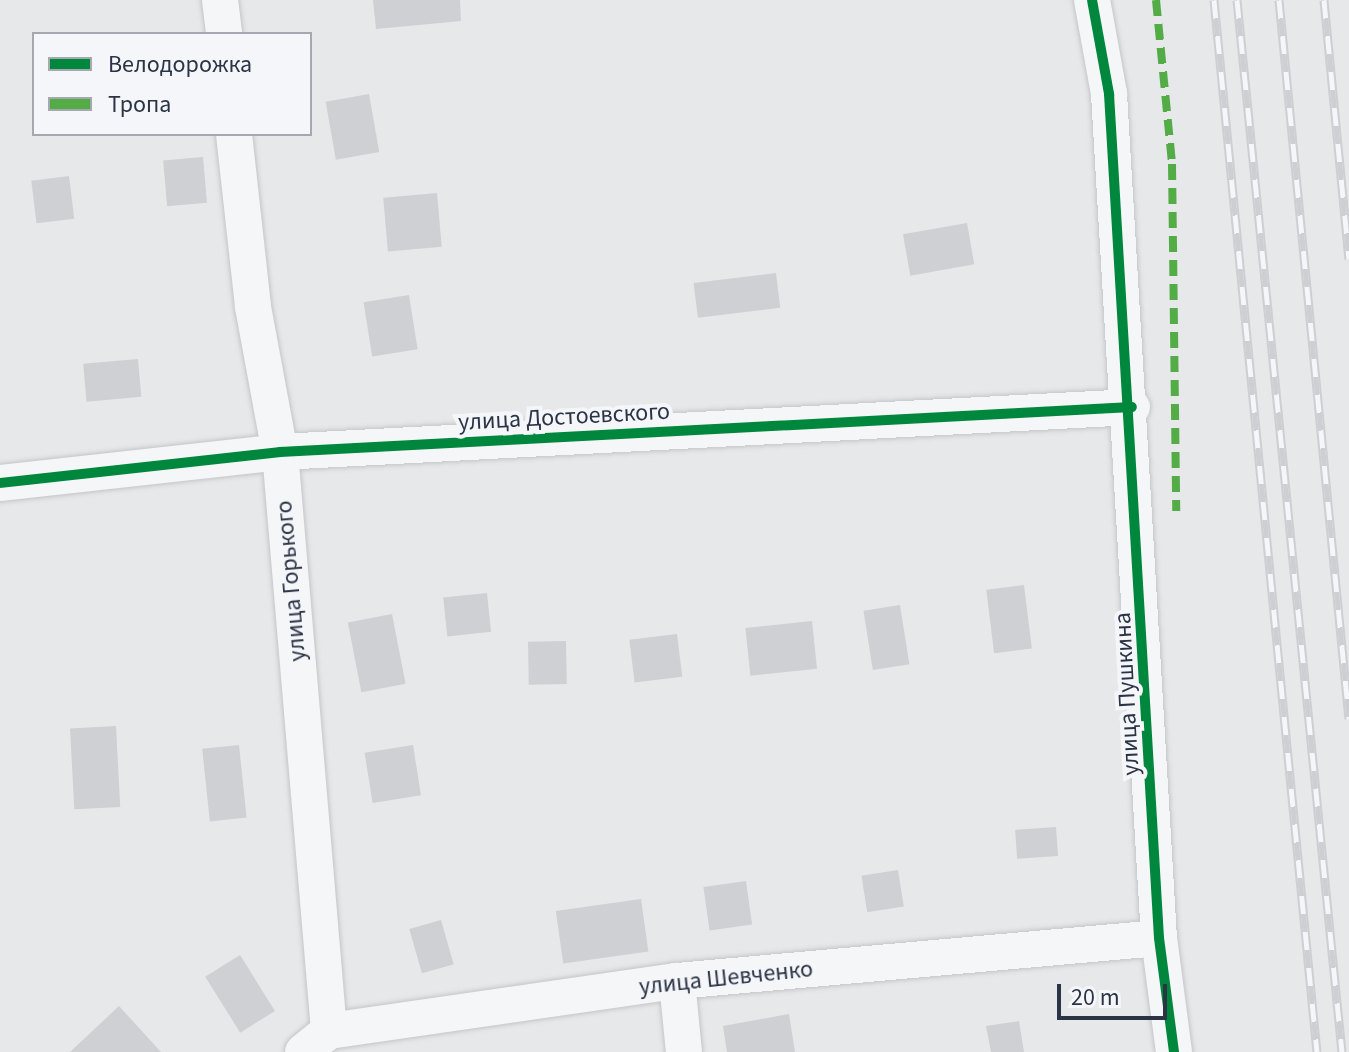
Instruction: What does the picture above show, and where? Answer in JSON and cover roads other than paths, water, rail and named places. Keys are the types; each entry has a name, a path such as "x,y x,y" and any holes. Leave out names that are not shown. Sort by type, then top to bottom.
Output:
{"street":[{"path":"220,0 224,32"},
{"name":"улица Пушкина","path":"1092,0 1109,94 1132,407 1159,938 1174,1052"},
{"name":"улица Горького","path":"234,136 253,307 280,452 316,1041"},
{"name":"улица Достоевского","path":"0,483 280,452 1132,407"},
{"name":"улица Шевченко","path":"316,1041 677,981 1159,938"},
{"path":"677,981 684,1052"}],"railway":[{"path":"1214,0 1317,1052"},
{"path":"1237,0 1342,1052"},
{"path":"1279,0 1349,719"},
{"path":"1324,0 1349,259"}]}
